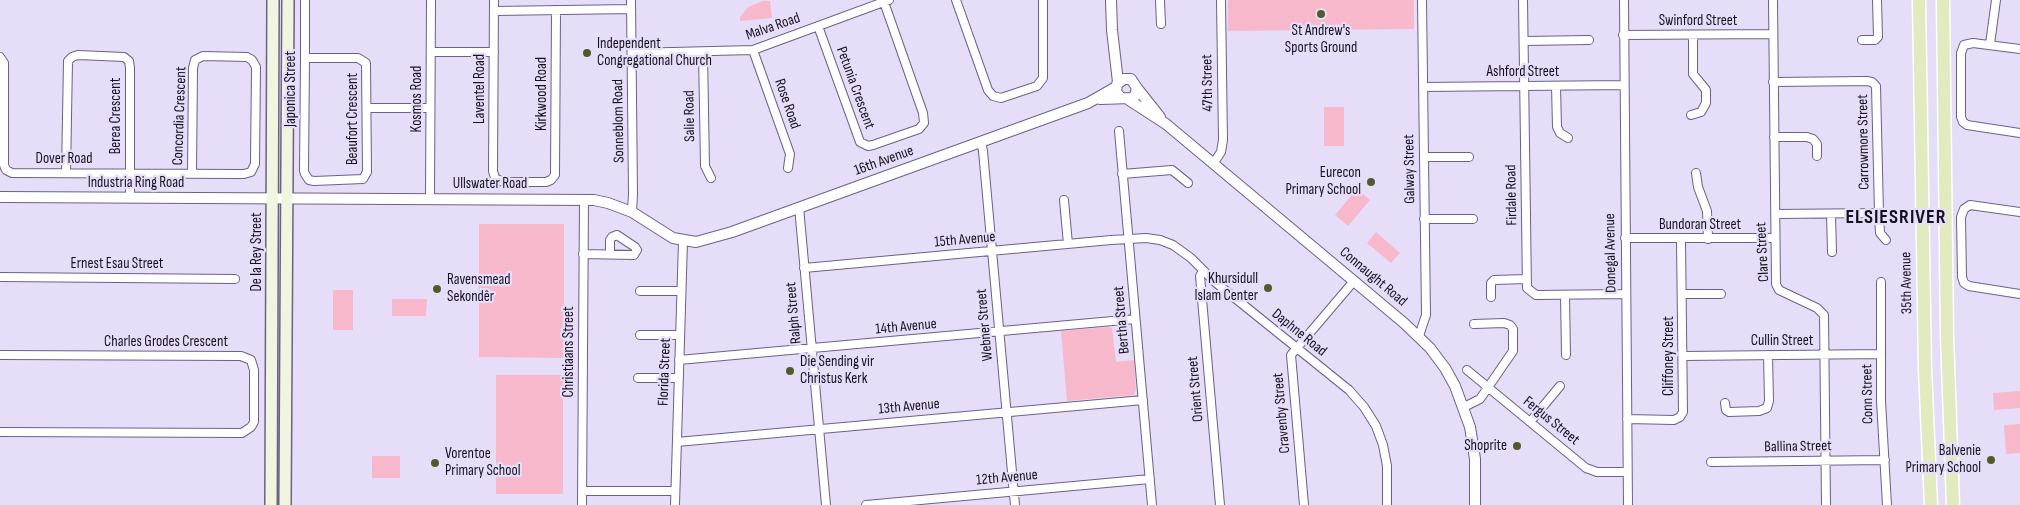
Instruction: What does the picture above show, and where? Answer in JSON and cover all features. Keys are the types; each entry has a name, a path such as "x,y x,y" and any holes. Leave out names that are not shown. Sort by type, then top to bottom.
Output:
{"main road":[{"name":"De la Rey Street","path":"271,505 273,0"},
{"name":"De la Rey Street","path":"285,505 288,0"},
{"name":"35th Avenue","path":"1919,0 1924,360 1931,505"},
{"path":"1943,0 1947,336 1953,505"}],"street":[{"name":"Japonica Street","path":"305,0 304,172 307,178"},
{"name":"Kosmos Road","path":"430,199 431,0"},
{"name":"Laventel Road","path":"494,0 493,171 495,178"},
{"name":"Sonneblom Road","path":"631,0 632,212"},
{"path":"956,0 988,90 993,96 1002,98 1037,86 1043,78 1044,0"},
{"name":"Connaught Road","path":"1111,0 1117,84"},
{"path":"1160,0 1161,24"},
{"name":"47th Street","path":"1213,164 1221,152 1223,140 1221,0"},
{"name":"Galway Street","path":"1419,336 1426,315 1422,0"},
{"name":"Firdale Road","path":"1524,0 1526,279"},
{"name":"Donegal Avenue","path":"1624,0 1623,85 1628,505"},
{"name":"Clare Street","path":"1773,0 1774,214 1777,287 1782,292 1822,312 1824,318 1826,505"},
{"path":"1862,40 1874,40 1878,37 1877,0"},
{"path":"1990,44 1996,0"},
{"name":"Petunia Crescent","path":"818,26 860,142 872,146 900,136 919,129 924,123 924,119 887,1"},
{"name":"Malva Road","path":"632,53 753,50 887,1"},
{"path":"494,11 631,9"},
{"name":"Kirkwood Road","path":"495,178 503,182 546,182 553,178 555,172 556,10"},
{"name":"Swinford Street","path":"1624,35 1773,34"},
{"path":"1691,115 1701,112 1706,103 1706,90 1693,74 1692,36"},
{"path":"1524,41 1589,40"},
{"path":"2020,48 1973,43 1964,46 1961,53 1961,117 1967,125 2020,132"},
{"name":"Connaught Road","path":"1114,44 1134,84 1166,124"},
{"name":"Rose Road","path":"753,50 790,154 788,168"},
{"path":"431,52 494,52"},
{"name":"Salie Road","path":"702,52 705,166 711,178"},
{"name":"Berea Crescent","path":"66,173 67,64 72,57 86,55 120,56 128,61 130,198"},
{"name":"Concordia Crescent","path":"192,173 193,68 195,60 203,56 247,57 252,60 256,67 255,164 251,172 244,174"},
{"name":"Dover Road","path":"0,57 4,63 4,165 6,170 12,173 244,174"},
{"name":"Beaufort Crescent","path":"304,58 358,58 364,61 368,67 367,172 364,178 358,181 311,180 307,178"},
{"path":"1124,79 1134,84 1135,96 1125,99 1116,92 1117,84 1124,79"},
{"name":"Carrowmore Street","path":"1773,82 1867,80 1875,84 1877,90 1880,234 1886,240"},
{"name":"16th Avenue","path":"683,241 696,242 708,240 981,142 1094,100 1117,84"},
{"name":"Ashford Street","path":"1423,87 1623,85"},
{"path":"1556,86 1557,127 1560,133 1568,138"},
{"name":"Connaught Road","path":"1125,99 1166,124 1419,336 1446,368 1464,407 1474,444 1475,505"},
{"name":"16th Avenue","path":"1094,100 1125,99"},
{"path":"367,108 430,108"},
{"name":"Bertha Street","path":"1119,132 1152,505"},
{"path":"1774,137 1807,137 1813,139 1817,144 1817,156"},
{"name":"Webner Street","path":"981,142 1015,505"},
{"path":"1424,157 1469,157"},
{"path":"1122,174 1172,170 1188,183"},
{"path":"1696,173 1698,187 1707,211 1708,239"},
{"name":"Industria Ring Road","path":"0,198 286,199"},
{"name":"Ullswater Road","path":"286,199 584,200 608,203 632,212 667,235 683,241"},
{"name":"Christiaans Street","path":"582,505 584,200"},
{"path":"1064,200 1068,244"},
{"path":"2020,212 1970,205 1964,208 1961,216 1963,281 1969,286 2020,294"},
{"name":"Ralph Street","path":"798,208 826,505"},
{"path":"1774,214 1879,213"},
{"path":"1831,214 1832,252"},
{"path":"1424,219 1473,219"},
{"name":"Bundoran Street","path":"1625,238 1681,240 1775,238"},
{"name":"15th Avenue","path":"804,268 1128,239"},
{"name":"Daphne Road","path":"1128,239 1160,240 1173,244 1296,348 1349,390 1370,416 1380,436 1385,456 1388,505"},
{"name":"Cliffoney Street","path":"1627,420 1669,421 1680,417 1684,408 1681,240"},
{"name":"Florida Street","path":"675,505 683,241"},
{"path":"584,254 610,254"},
{"name":"Orient Street","path":"1204,271 1200,276 1201,291 1220,505"},
{"name":"Ernest Esau Street","path":"0,278 235,279"},
{"path":"1491,297 1491,283 1494,280 1526,279 1527,288 1533,294 1625,294"},
{"path":"1296,348 1354,281"},
{"name":"Conn Street","path":"1881,282 1881,354 1887,505"},
{"path":"640,291 682,291"},
{"path":"1683,294 1721,294"},
{"path":"1565,295 1566,355"},
{"name":"14th Avenue","path":"679,360 1135,319"},
{"path":"1464,407 1480,399 1512,354 1513,329 1508,324 1474,324"},
{"path":"640,334 680,334"},
{"name":"Cravenby Street","path":"1296,348 1291,355 1304,505"},
{"name":"Cullin Street","path":"1683,356 1881,354"},
{"name":"Charles Grodes Crescent","path":"0,355 246,357 253,365 254,422 251,427 242,432 0,432"},
{"path":"1725,403 1726,410 1729,412 1759,412 1767,408 1769,401 1768,355"},
{"name":"Fergus Street","path":"1467,370 1590,470 1597,472 1627,472"},
{"path":"638,378 679,378"},
{"path":"1530,422 1560,386"},
{"name":"13th Avenue","path":"677,442 1143,400"},
{"name":"Ballina Street","path":"1711,462 1884,460"},
{"name":"12th Avenue","path":"866,505 1150,479"},
{"path":"582,492 675,491"}],"shaded area":[{"name":"St Andrew's Sports Ground","path":"1228,0 1414,0 1414,29 1228,31"},
{"path":"763,1 770,1 772,18 740,21 740,17 748,7"},
{"path":"1324,107 1344,107 1344,146 1324,146"},
{"path":"1357,189 1370,200 1348,226 1335,215"},
{"path":"479,224 564,224 564,358 479,357"},
{"path":"1376,232 1400,253 1391,263 1367,243"},
{"path":"333,290 353,290 353,330 333,330"},
{"path":"392,299 427,299 426,316 392,316"},
{"path":"1112,328 1116,362 1134,360 1136,390 1133,395 1067,401 1061,331"},
{"path":"496,375 563,375 563,494 496,494"},
{"path":"2020,391 2020,408 1994,410 1993,393"},
{"path":"2020,424 2020,453 2006,454 2004,425"},
{"path":"372,456 400,456 400,478 372,478"}],"place":[{"name":"St Andrew's Sports Ground","path":"1321,14"},
{"name":"Independent Congregational Church","path":"587,53"},
{"name":"Eurecon Primary School","path":"1371,182"},
{"name":"Khursidull Islam Center","path":"1268,288"},
{"name":"Ravensmead Sekondêr","path":"437,289"},
{"name":"Die Sending vir Christus Kerk","path":"790,371"},
{"name":"Shoprite","path":"1517,446"},
{"name":"Balvenie Primary School","path":"1991,460"},
{"name":"Vorentoe Primary School","path":"435,463"}],"district":[{"name":"ELSIESRIVER","path":"1896,218"}]}
